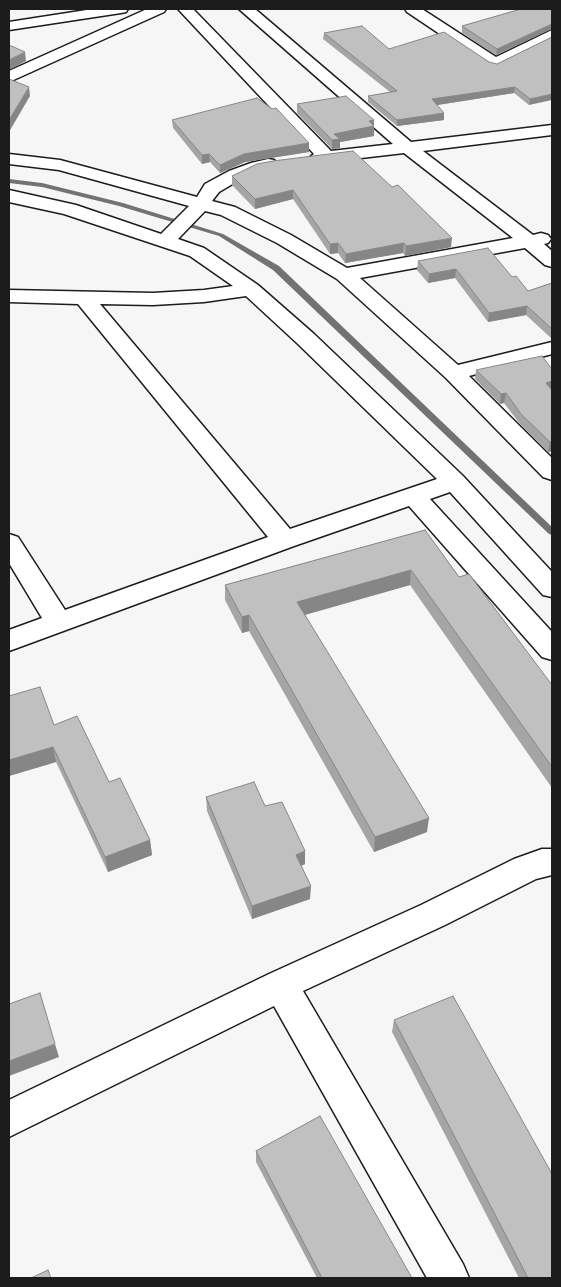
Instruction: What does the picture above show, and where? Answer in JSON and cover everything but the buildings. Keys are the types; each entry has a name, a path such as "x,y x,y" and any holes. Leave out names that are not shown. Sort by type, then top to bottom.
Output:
{"street":[{"path":"9,26 121,9"},
{"path":"9,77 159,9"},
{"path":"185,9 327,157"},
{"path":"249,12 267,9"},
{"path":"412,9 495,64 552,34"},
{"path":"249,12 407,147 552,261"},
{"path":"300,160 552,130"},
{"path":"9,159 60,165 228,211 284,239 344,275 454,373 552,472"},
{"path":"165,241 201,204 212,188 222,181 251,168 282,162"},
{"path":"9,196 69,209 123,229 197,252 251,289 306,339 454,482 552,588"},
{"path":"344,275 552,237"},
{"path":"9,296 161,299 204,296 251,289"},
{"path":"85,299 285,540"},
{"path":"454,373 552,348"},
{"path":"9,641 285,540 454,482"},
{"path":"414,497 552,650"},
{"path":"9,543 59,623"},
{"path":"9,1119 281,985 433,915 525,869 542,863 552,862"},
{"path":"281,985 449,1278"}],"waterway":[{"path":"9,181 42,185 121,204 221,235 276,268 552,532"}]}
